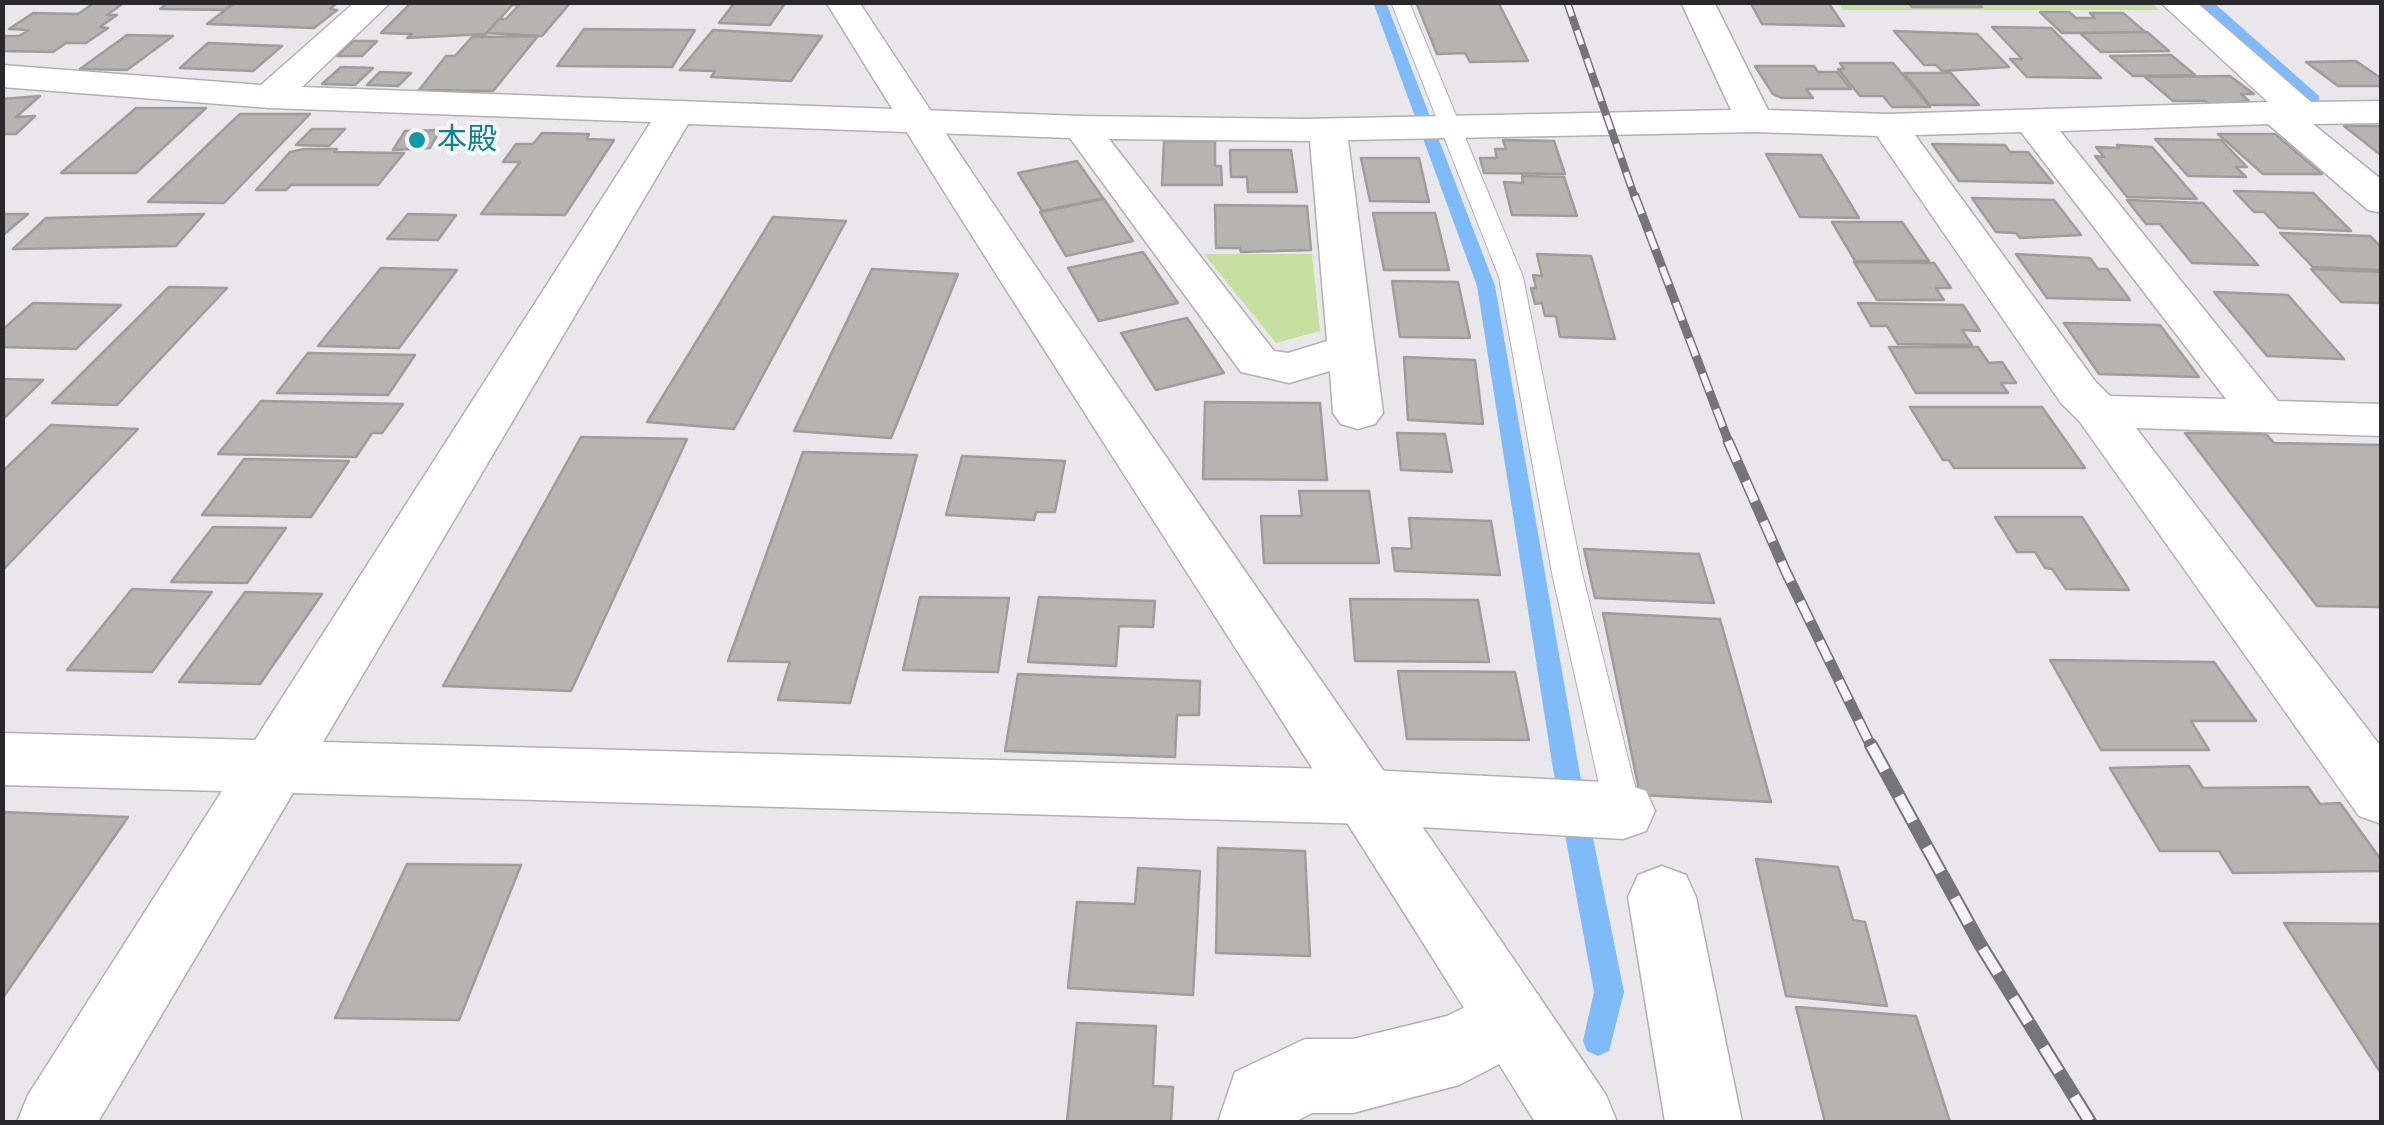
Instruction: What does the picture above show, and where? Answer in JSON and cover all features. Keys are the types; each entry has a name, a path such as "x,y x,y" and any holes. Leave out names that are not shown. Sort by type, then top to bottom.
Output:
{"street":[{"path":"270,97 375,2"},
{"path":"842,2 1369,797 1579,1122"},
{"path":"1697,2 1755,122"},
{"path":"2176,2 2382,201"},
{"path":"2,76 270,97 1081,127 1328,130 1755,122 1888,125 2382,112"},
{"path":"55,1122 677,111"},
{"path":"2032,121 2265,417"},
{"path":"1888,125 2078,392 2097,411 2382,797"},
{"path":"1081,127 1258,362 1289,368 1352,348"},
{"path":"1328,130 1358,413"},
{"path":"2097,411 2382,420"},
{"path":"2,758 1369,797 1623,811"},
{"path":"1662,897 1704,1122"},
{"path":"1256,1122 1262,1099 1305,1076 1353,1076 1459,1049 1512,1019"}],"lane":[{"path":"1400,2 1436,127 1512,277 1567,573 1623,811"}],"green space":[{"path":"2151,2 2159,10 1843,10 1838,3"},
{"path":"1204,254 1312,254 1320,331 1276,343"}],"building":[{"path":"48,2 125,2 107,15 117,15 100,27 108,28 86,43 66,43 53,52 2,51 2,36 19,36 29,30 9,29 33,13 78,14 94,3"},
{"path":"169,2 234,2 224,10 160,9"},
{"path":"236,2 338,2 330,9 337,10 314,28 207,24"},
{"path":"412,2 515,2 486,34 407,38 412,34 381,33"},
{"path":"571,2 542,36 486,33 499,19 506,19 519,5 513,5"},
{"path":"735,2 786,2 770,25 719,23"},
{"path":"1416,2 1498,2 1528,61 1470,62 1465,53 1437,54"},
{"path":"1750,2 1828,2 1844,26 1762,24"},
{"path":"1908,2 1978,2 1982,7 1912,7"},
{"path":"2040,12 2069,12 2076,18 2095,18 2090,13 2123,13 2145,32 2062,33"},
{"path":"1992,27 2051,28 2101,78 2027,77 2010,59 2022,59"},
{"path":"584,29 695,30 672,67 557,66"},
{"path":"713,30 822,36 791,81 711,77 715,71 680,70"},
{"path":"1894,31 1977,34 2009,67 1942,71 1936,65 1924,65"},
{"path":"2147,32 2169,51 2101,52 2080,33"},
{"path":"127,35 173,36 127,70 80,69"},
{"path":"538,36 493,91 419,90 446,56 455,56 472,37"},
{"path":"353,41 377,41 362,56 337,56"},
{"path":"208,43 282,46 253,71 180,68"},
{"path":"2171,55 2195,75 2133,76 2110,56"},
{"path":"2356,61 2382,79 2382,86 2338,86 2306,62"},
{"path":"1840,63 1893,63 1930,107 1892,107 1883,96 1860,96 1838,69 1844,69"},
{"path":"1755,66 1814,66 1818,72 1837,72 1851,89 1806,89 1813,98 1782,98 1773,94"},
{"path":"341,67 373,68 355,85 322,84"},
{"path":"380,72 411,73 398,86 367,85"},
{"path":"1904,73 1951,73 1979,105 1930,105"},
{"path":"2230,76 2254,94 2241,94 2249,101 2210,105 2205,101 2173,101 2145,77"},
{"path":"40,96 16,117 35,116 16,134 2,134 2,99"},
{"path":"136,108 206,108 136,173 61,173"},
{"path":"240,114 310,114 224,203 148,202"},
{"path":"2344,126 2382,126 2382,156"},
{"path":"312,129 345,129 329,146 296,145"},
{"name":"本殿","path":"440,130 430,148 393,150 405,131"},
{"path":"542,133 589,134 587,139 614,140 565,215 481,214 520,162 503,162 516,144 533,144"},
{"path":"2218,134 2275,134 2322,174 2263,174"},
{"path":"2155,139 2221,140 2247,167 2236,167 2246,177 2188,176"},
{"path":"1503,140 1554,141 1565,174 1484,173 1480,158 1497,158 1495,149 1506,149"},
{"path":"1164,141 1215,141 1215,166 1221,166 1222,185 1162,185"},
{"path":"1932,144 2005,145 2010,152 2028,152 2053,183 1959,181"},
{"path":"2117,145 2152,147 2197,199 2127,197 2095,156 2104,157 2096,147 2119,148"},
{"path":"304,149 404,153 378,185 291,185 286,190 256,190 290,152"},
{"path":"1230,150 1291,150 1297,192 1248,192 1247,177 1231,177"},
{"path":"1766,154 1821,155 1859,218 1800,217"},
{"path":"1361,158 1419,158 1429,202 1370,201"},
{"path":"1077,161 1103,198 1042,211 1018,173"},
{"path":"1522,176 1564,177 1577,216 1512,215 1504,182 1523,183"},
{"path":"2234,191 2313,193 2351,231 2279,228 2264,212 2254,212"},
{"path":"1972,198 2054,200 2081,235 2020,238 2016,233 1996,232"},
{"path":"1104,199 1133,241 1066,256 1040,212"},
{"path":"2127,200 2203,203 2258,265 2192,263 2160,224 2146,224"},
{"path":"1215,205 1307,206 1311,250 1241,252 1240,248 1216,248"},
{"path":"1373,213 1435,213 1449,270 1384,270"},
{"path":"2,214 28,214 2,236"},
{"path":"204,214 176,246 13,249 46,218"},
{"path":"408,214 456,215 438,240 387,239"},
{"path":"773,217 846,221 734,429 647,422"},
{"path":"1832,222 1902,222 1929,261 1855,261"},
{"path":"2280,233 2370,236 2382,248 2382,270 2313,267"},
{"path":"1143,252 1178,303 1099,321 1068,268"},
{"path":"1537,254 1591,256 1615,339 1560,337 1556,316 1545,316 1542,303 1535,304 1533,275 1542,276"},
{"path":"2016,254 2090,258 2098,269 2107,269 2130,300 2047,298"},
{"path":"1854,262 1934,263 1951,288 1936,288 1944,300 1877,300"},
{"path":"381,268 457,270 399,348 318,346"},
{"path":"872,269 958,274 891,438 794,431"},
{"path":"2311,269 2382,272 2382,303 2341,302"},
{"path":"1392,281 1458,282 1470,338 1400,337"},
{"path":"169,287 227,288 117,405 52,403"},
{"path":"2214,292 2288,295 2344,359 2267,356"},
{"path":"33,303 121,305 76,349 2,347 2,330"},
{"path":"1858,303 1963,305 1980,331 1962,330 1972,345 1898,344 1887,326 1871,326"},
{"path":"1187,318 1224,373 1156,390 1121,333"},
{"path":"2064,323 2160,325 2199,377 2099,374"},
{"path":"1889,347 1978,347 1989,363 2002,362 2016,383 2001,383 2008,393 1916,393"},
{"path":"308,353 415,355 388,395 277,393"},
{"path":"1404,357 1475,360 1483,424 1408,420"},
{"path":"2,379 43,380 2,420"},
{"path":"261,401 403,404 382,433 372,433 356,457 218,454"},
{"path":"1205,402 1320,403 1327,480 1203,479"},
{"path":"1910,407 2042,407 2085,468 1954,468 1949,460 1943,460"},
{"path":"51,425 138,429 2,571 2,472"},
{"path":"1397,433 1445,434 1452,472 1401,470"},
{"path":"2185,433 2266,434 2274,443 2382,445 2382,607 2317,606"},
{"path":"581,437 687,439 571,691 443,686"},
{"path":"803,452 917,455 850,703 778,700 790,662 728,661"},
{"path":"962,456 1065,461 1055,512 1036,512 1034,520 946,515"},
{"path":"244,459 349,461 311,517 202,515"},
{"path":"1299,491 1369,491 1379,563 1264,563 1261,516 1302,516"},
{"path":"1995,517 2082,517 2129,590 2066,589 2035,552 2017,552"},
{"path":"1409,518 1491,521 1500,575 1395,571 1392,548 1412,549"},
{"path":"213,527 286,528 247,583 171,582"},
{"path":"1584,549 1699,554 1714,603 1595,598"},
{"path":"132,589 212,592 152,672 67,670"},
{"path":"245,592 322,594 260,684 179,682"},
{"path":"920,597 1009,598 998,672 903,670"},
{"path":"1039,597 1155,601 1153,627 1119,626 1116,666 1028,662"},
{"path":"1350,599 1478,600 1489,662 1355,661"},
{"path":"1603,613 1720,619 1771,802 1640,795"},
{"path":"2050,660 2214,662 2256,721 2191,721 2209,750 2101,750"},
{"path":"1398,671 1515,672 1529,740 1407,739"},
{"path":"1018,674 1200,681 1199,715 1177,715 1175,757 1005,751"},
{"path":"2189,766 2203,788 2308,787 2320,804 2340,803 2382,861 2382,871 2233,873 2219,851 2160,851 2110,768"},
{"path":"2,812 128,817 2,999"},
{"path":"1218,848 1305,851 1310,956 1216,953"},
{"path":"1756,859 1838,867 1853,920 1865,922 1887,1006 1786,996"},
{"path":"407,864 521,865 459,1020 335,1018"},
{"path":"1138,868 1200,871 1193,995 1068,988 1077,902 1135,904"},
{"path":"2284,923 2382,924 2382,1075"},
{"path":"1796,1007 1916,1016 1950,1122 1825,1122"},
{"path":"1077,1023 1156,1026 1153,1086 1173,1087 1171,1122 1067,1122"}],"waterway":[{"path":"1379,2 1486,286 1566,769 1609,992 1598,1041"},
{"path":"2204,2 2314,99"}],"railway":[{"path":"1567,2 1635,198"},
{"path":"1635,196 1729,443"},
{"path":"1728,441 1786,572 1872,748"},
{"path":"1871,745 1980,944 2090,1122"}],"place":[{"name":"本殿","path":"417,140"}]}
